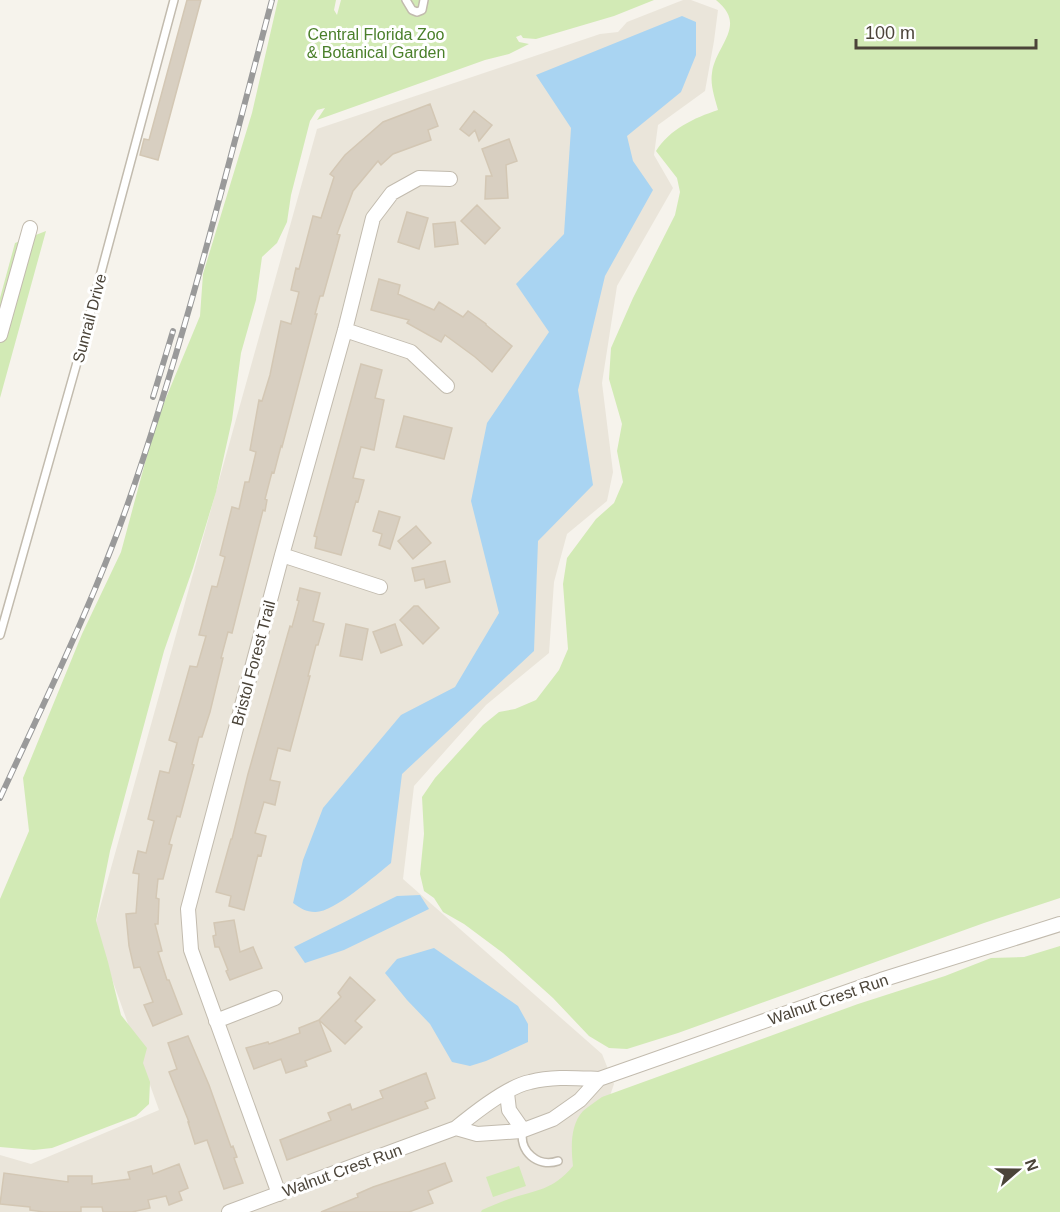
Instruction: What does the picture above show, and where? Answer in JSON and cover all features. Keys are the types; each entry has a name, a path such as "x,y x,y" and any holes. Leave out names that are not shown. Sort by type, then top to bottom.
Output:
{"street":[{"name":"Bristol Forest Trail","path":"279,1194 191,950 188,909 282,555 345,330 373,218 392,193 419,178 450,179"},
{"path":"0,335 30,228"},
{"path":"345,330 411,352 447,386"},
{"path":"282,555 380,586"},
{"name":"Walnut Crest Run","path":"229,1212 456,1128 484,1106 527,1082 563,1077 599,1079 881,980 1060,924"},
{"path":"216,1020 275,998"},
{"name":"Walnut Crest Run","path":"456,1128 477,1134 523,1130 553,1119 580,1100 599,1079"},
{"path":"507,1093 509,1110 523,1130"}],"lane":[{"name":"Sunrail Drive","path":"0,635 76,366 174,0"},
{"path":"406,0 412,10 417,12 422,10 424,0"},
{"path":"523,1130 522,1142 529,1155 538,1161 550,1163 558,1161"}],"shaded area":[{"path":"683,0 691,0 718,10 714,41 705,91 658,125 654,155 673,188 617,286 602,383 613,472 607,501 567,534 554,582 549,653 486,705 414,786 403,879 602,1054 614,1084 577,1192 522,1212 0,1212 0,1155 31,1164 159,1110 94,929 317,129 600,34 618,32 627,22"}],"green space":[{"name":"Central Florida Zoo & Botanical Garden","path":"278,0 336,0 334,10 337,15 341,0 654,0 614,16 536,39 523,38 521,35 516,37 519,42 529,44 509,54 485,60 317,120 325,108 317,110 310,121 291,195 287,222 277,243 262,257 256,300 241,353 232,420 216,492 164,651 110,851 96,921 121,1015 147,1048 143,1063 150,1082 149,1104 136,1116 52,1148 34,1150 0,1147 0,899 29,831 23,778 82,634 121,552 156,422 200,316 203,274 252,113"},
{"path":"716,0 1060,0 1060,898 678,1033 627,1049 609,1048 589,1036 553,998 503,953 464,924 443,912 434,898 424,891 420,874 424,834 422,797 435,778 483,725 499,712 515,709 536,700 559,670 568,649 563,584 567,558 596,519 614,503 623,482 617,451 622,424 609,379 611,348 633,298 675,215 680,192 677,178 656,151 675,130 718,110 712,87 712,73 730,27 725,9"},
{"path":"46,231 0,398 0,298 15,243"},
{"path":"1060,946 1060,1212 481,1212 502,1201 551,1185 565,1174 573,1166 572,1144 576,1123 583,1111 602,1097 991,958 1024,957"},
{"path":"519,1166 526,1186 493,1197 486,1177"}],"water":[{"path":"682,16 696,22 696,55 681,92 627,136 633,161 653,190 605,276 578,390 593,485 538,541 534,651 402,774 391,863 354,892 323,911 303,909 293,903 303,860 323,808 401,715 455,687 499,613 471,501 487,423 549,332 516,284 564,234 571,128 536,75"},
{"path":"420,895 429,909 344,950 305,963 294,947 397,896"},
{"path":"434,948 518,1006 528,1024 528,1042 470,1066 452,1062 430,1024 385,973 397,959"}],"building":[{"path":"187,0 201,0 158,160 140,155 144,139 149,140"},
{"path":"430,104 438,126 428,130 431,140 393,154 381,165 378,161 353,191 337,234 340,235 323,296 320,296 315,314 317,314 282,447 274,473 272,472 265,499 267,500 265,511 263,510 232,633 228,632 210,712 202,737 199,737 180,817 177,816 169,844 172,845 163,879 158,879 156,898 159,899 158,924 155,924 162,951 158,952 182,1014 153,1026 144,1005 153,1002 140,967 134,968 129,946 126,914 136,913 139,874 133,873 138,851 146,853 154,821 148,819 160,771 169,773 177,743 169,740 190,666 197,667 206,636 199,635 212,586 217,587 225,557 220,555 232,507 239,509 245,482 249,482 256,452 250,450 259,400 262,401 270,375 281,321 291,324 299,292 291,290 296,268 299,269 313,216 321,218 334,177 330,174 345,155 383,122"},
{"path":"474,111 492,125 479,141 475,130 469,136 460,129"},
{"path":"509,139 517,161 506,165 508,198 485,199 486,176 492,176 482,149"},
{"path":"477,205 500,228 485,244 461,221"},
{"path":"407,212 428,218 419,249 398,242"},
{"path":"455,222 458,244 435,247 433,224"},
{"path":"379,279 400,285 398,294 434,310 439,302 463,317 468,311 512,346 492,372 445,335 441,342 407,323 409,320 371,310"},
{"path":"361,364 382,370 375,398 384,400 374,450 361,447 353,478 364,480 341,555 315,548 317,537 314,536"},
{"path":"404,416 452,428 444,459 396,447"},
{"path":"379,511 400,517 390,549 379,545 382,534 373,531"},
{"path":"416,526 431,543 413,559 398,541"},
{"path":"445,561 450,582 426,588 424,579 415,581 412,568"},
{"path":"300,588 320,593 313,621 324,624 318,645 316,645 290,751 278,748 270,780 280,782 275,805 264,802 255,833 266,836 261,856 258,855 244,910 229,906 231,896 216,892 290,626 292,627"},
{"path":"414,606 418,606 439,628 423,644 400,620"},
{"path":"346,624 368,629 362,660 340,656"},
{"path":"395,624 402,645 381,653 373,632"},
{"path":"234,920 240,952 253,947 262,968 230,980 219,947 215,947 213,936 216,935 214,923"},
{"path":"350,977 375,1000 355,1021 362,1027 345,1044 319,1020 341,997 338,993"},
{"path":"319,1020 331,1051 305,1061 307,1066 286,1073 281,1059 254,1069 246,1048 268,1042 269,1044 300,1033 299,1028"},
{"path":"188,1036 209,1085 231,1147 233,1146 237,1157 234,1158 243,1183 224,1189 207,1140 195,1144 189,1122 169,1072 177,1069 168,1043"},
{"path":"426,1073 435,1098 425,1102 428,1108 287,1160 280,1140 331,1120 328,1113 350,1104 352,1110 383,1098 380,1091"},
{"path":"445,1163 452,1181 428,1191 433,1203 409,1212 321,1212 358,1197 357,1194 373,1187"},
{"path":"179,1164 188,1188 179,1192 182,1200 169,1205 166,1196 148,1200 150,1208 132,1212 103,1212 102,1207 81,1207 81,1212 44,1212 30,1210 30,1207 0,1204 4,1173 68,1182 68,1176 92,1176 92,1184 130,1179 128,1172 151,1166 153,1174"}],"railway":[{"path":"0,798 83,617 127,506 187,318 272,0"},
{"path":"153,397 173,331"}]}
